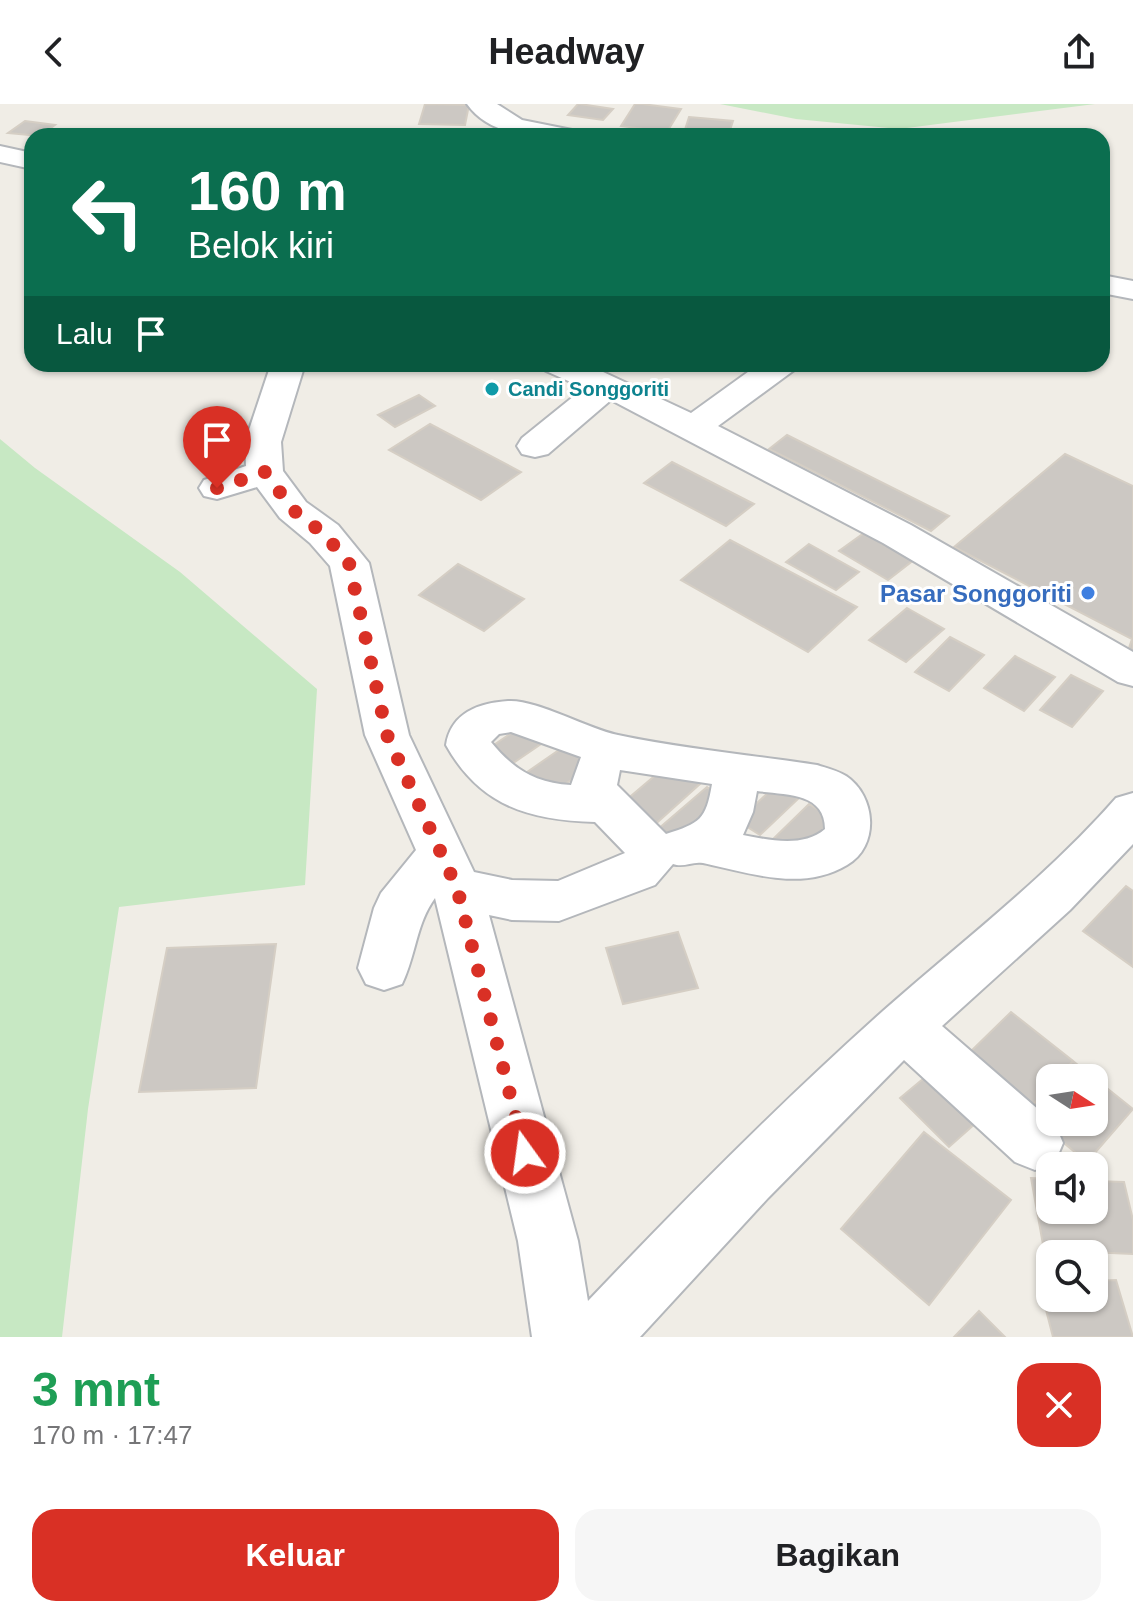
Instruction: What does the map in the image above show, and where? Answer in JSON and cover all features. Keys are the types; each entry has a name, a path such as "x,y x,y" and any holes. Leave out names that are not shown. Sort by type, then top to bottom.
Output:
{"street":[{"path":"480,104 508,128"},
{"path":"0,154 24,159"},
{"path":"1110,286 1133,290"},
{"path":"285,372 263,442 265,472 293,510 324,534 349,563 387,735 449,872 548,1241 563,1337"},
{"path":"576,372 693,428 897,534 1133,671"},
{"path":"693,428 770,372"},
{"path":"535,446 607,386"},
{"path":"217,488 265,472"},
{"path":"606,804 527,798 489,774 468,745 470,732 488,719 513,716 613,751 736,769 832,788 839,796 849,821 848,833 835,851 805,860 742,855 701,844"},
{"path":"613,751 604,756 597,768 593,790 655,853"},
{"path":"449,872 512,900 559,901 638,871 655,853 701,844 722,831 732,812 736,769"},
{"path":"598,1337 691,1236 902,1028 1125,834"},
{"path":"384,968 399,908 449,872"},
{"path":"902,1028 940,1055 1035,1143"}],"green space":[{"path":"720,104 1095,104 907,128 796,119"},
{"path":"0,439 35,468 180,572 317,689 305,885 119,907 88,1109 62,1337 0,1337"}],"building":[{"path":"425,104 469,105 465,125 419,124"},
{"path":"578,104 613,109 603,120 568,115"},
{"path":"635,104 681,109 669,128 621,126"},
{"path":"689,117 733,121 731,128 686,128"},
{"path":"25,121 55,125 51,128 24,128 24,134 8,133"},
{"path":"419,395 435,406 395,427 378,415"},
{"path":"430,424 521,472 481,500 389,450"},
{"path":"787,435 949,516 931,531 769,449"},
{"name":"Pasar Songgoriti","path":"1065,454 1133,486 1133,653 1128,651 1132,639 954,547"},
{"path":"672,462 754,504 726,526 644,483"},
{"path":"864,533 915,559 888,580 839,551"},
{"path":"730,540 857,607 808,652 681,580"},
{"path":"809,544 859,572 836,590 786,562"},
{"path":"458,564 524,599 484,631 419,595"},
{"path":"907,608 944,629 906,662 869,640"},
{"path":"950,637 984,655 949,691 915,672"},
{"path":"1015,656 1055,677 1024,711 984,688"},
{"path":"1071,675 1103,691 1072,727 1040,710"},
{"path":"526,723 547,740 503,770 482,753"},
{"path":"569,743 594,764 541,801 517,779"},
{"path":"671,762 701,783 650,829 618,807"},
{"path":"776,785 798,799 760,835 738,821"},
{"path":"707,787 730,803 680,846 657,830"},
{"path":"809,804 834,820 798,856 772,840"},
{"path":"1126,886 1133,891 1133,967 1083,931"},
{"path":"678,932 698,988 623,1004 606,948"},
{"path":"276,944 256,1088 139,1092 167,948"},
{"path":"1011,1012 1073,1061 1070,1064 1036,1064 1036,1101 1026,1112 963,1059"},
{"path":"936,1068 985,1115 949,1147 900,1098"},
{"path":"1108,1089 1133,1109 1096,1152 1075,1152 1055,1136 1108,1136"},
{"path":"1036,1101 1036,1120 1026,1112"},
{"path":"924,1132 1011,1200 929,1305 841,1229"},
{"path":"1031,1178 1036,1178 1036,1206"},
{"path":"1108,1181 1124,1182 1133,1220 1133,1254 1108,1253 1108,1240 1042,1240 1039,1224 1108,1224"},
{"path":"1108,1280 1116,1280 1133,1337 1053,1337 1047,1312 1108,1312"},
{"path":"979,1311 1005,1337 954,1337"}],"place":[{"name":"Candi Songgoriti","path":"492,389"},
{"name":"Pasar Songgoriti","path":"1088,593"}],"route":[{"path":"217,488 265,472 293,510 324,534 349,563 387,735 457,888 525,1153"}]}
